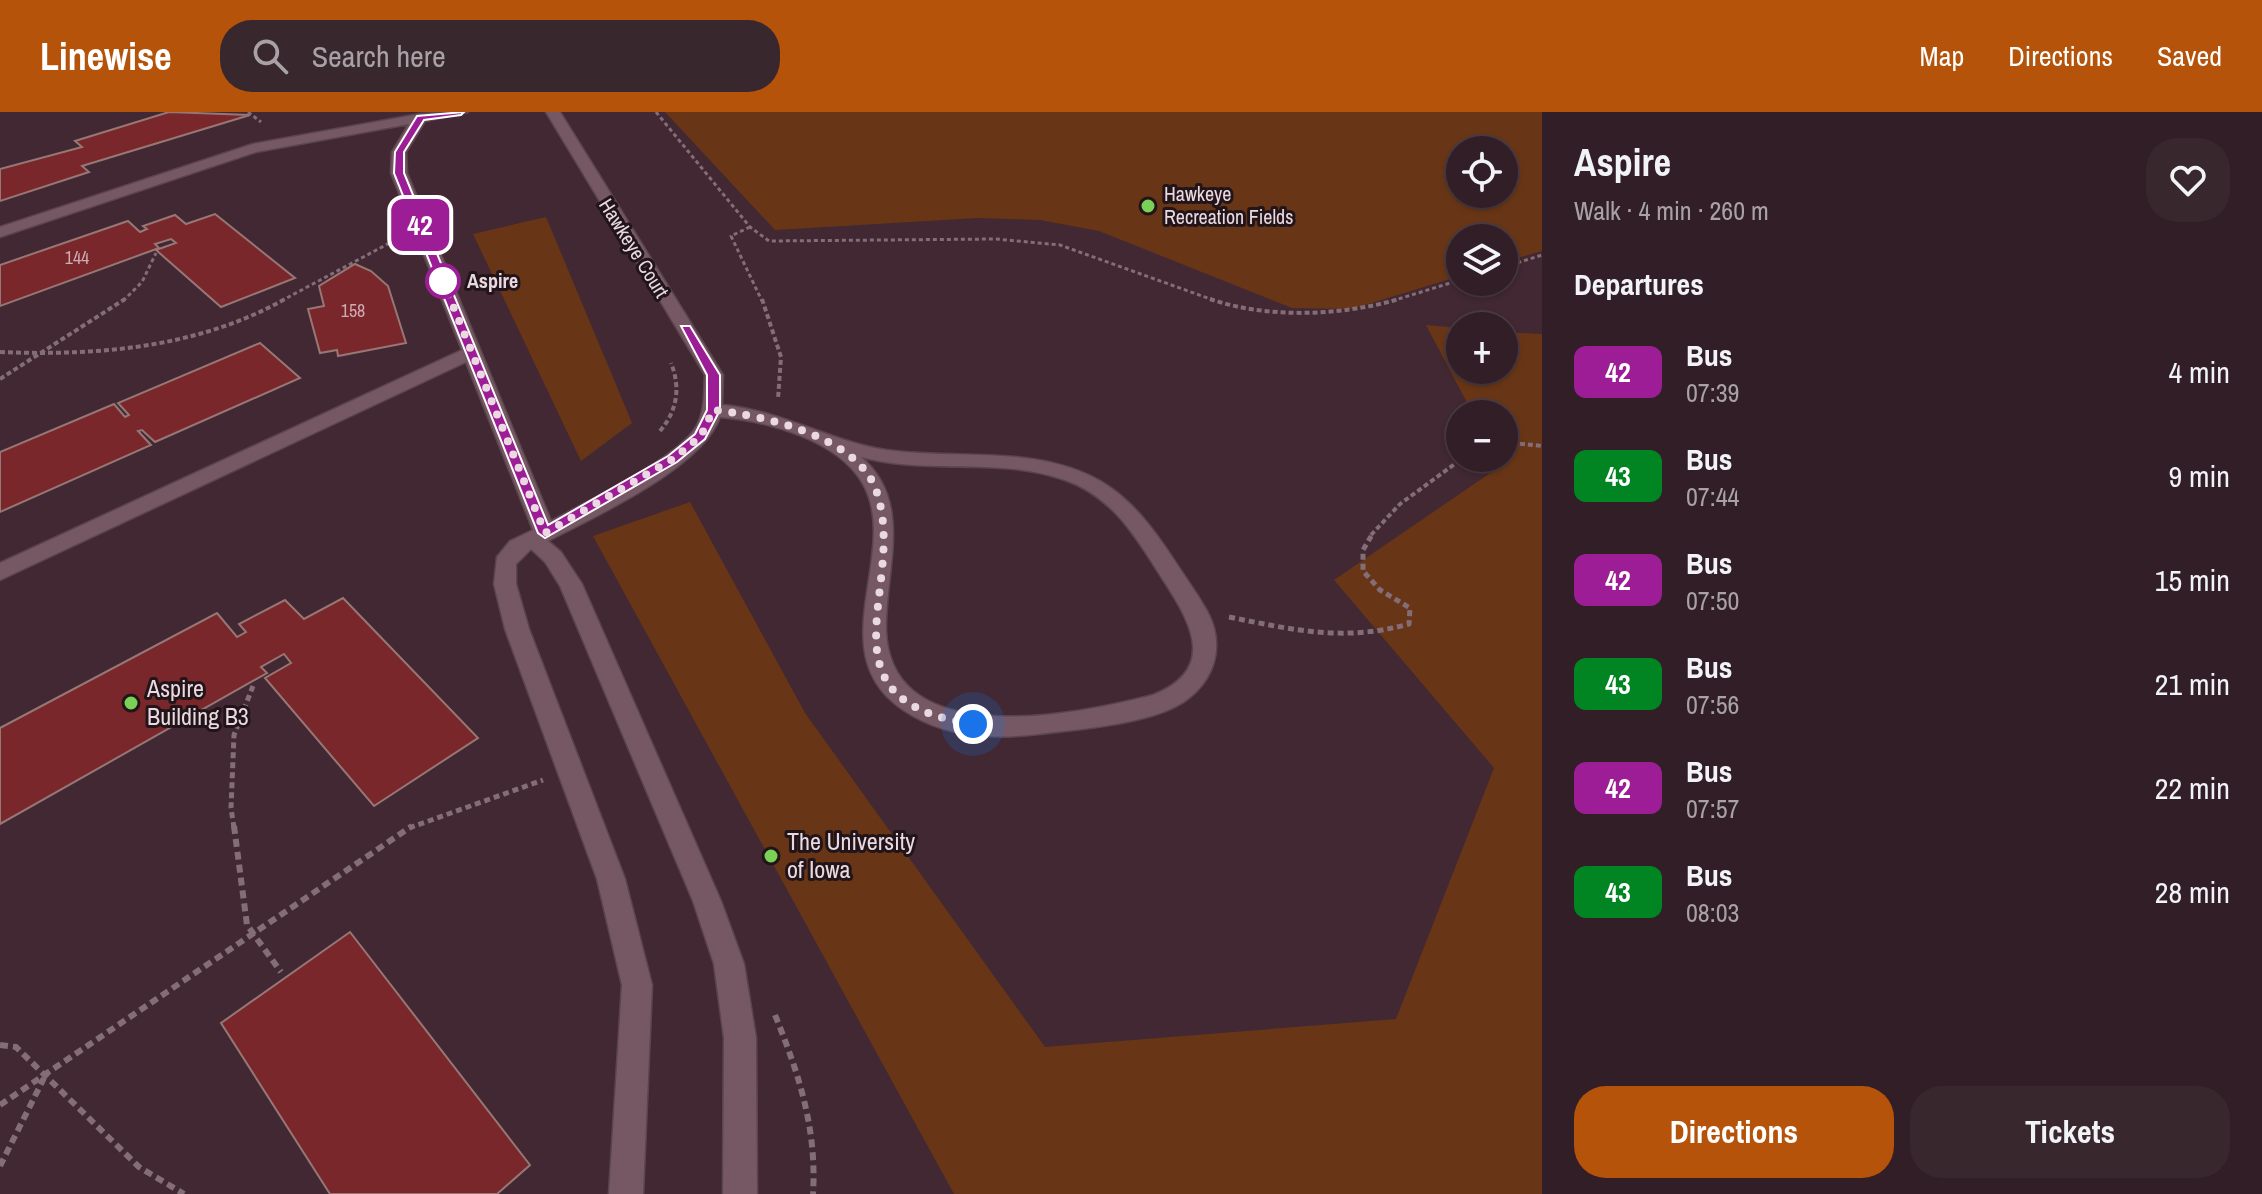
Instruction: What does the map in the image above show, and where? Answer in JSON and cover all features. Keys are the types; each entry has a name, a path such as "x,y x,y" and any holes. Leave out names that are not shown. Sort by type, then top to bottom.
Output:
{"street":[{"path":"0,232 253,148 461,112"},
{"name":"Hawkeye Court","path":"553,112 714,375 713,410"},
{"path":"420,118 399,152 399,173 473,352 539,537 571,584 707,901 729,964 740,1038 740,1194"},
{"path":"0,572 473,352"},
{"path":"626,1194 637,985 611,879 517,629 505,584 505,563 518,546 539,537 673,459 701,436 713,410 772,419 887,457 1012,465 1059,472 1092,483 1127,509 1193,610 1205,633 1206,653 1193,678 1174,696 1140,708 1025,726 990,726 932,715 909,702 894,688 876,657 884,522 876,487 865,472 823,438"}],"path":[{"path":"248,112 265,125"},
{"path":"656,112 750,227 769,241 996,239 1060,245 1228,305 1276,311 1361,310 1446,284"},
{"path":"750,227 731,236 773,326 778,348 783,384 772,419"},
{"path":"0,352 71,355 121,351 177,341 236,323 401,237"},
{"path":"0,379 118,306 142,282 156,253"},
{"path":"1518,263 1542,255"},
{"path":"652,440 668,423 677,399 678,380 667,356"},
{"path":"1518,443 1542,446"},
{"path":"1193,610 1301,631 1372,634 1409,624 1410,608 1373,585 1360,565 1362,546 1391,512 1446,471"},
{"path":"253,686 234,735 231,808 240,892 247,925 281,972"},
{"path":"0,1105 412,826 516,791 569,769"},
{"path":"769,1000 805,1088 817,1160 813,1194"},
{"path":"0,1045 16,1047 139,1167 184,1194"},
{"path":"0,1166 46,1074"}],"shaded area":[{"name":"Hawkeye Recreation Fields","path":"665,112 1542,112 1542,251 1518,258 1518,224 1446,224 1446,280 1352,309 1292,308 1099,231 1040,220 977,218 775,230"},
{"path":"546,217 632,423 581,461 473,234"},
{"path":"1426,325 1446,327 1446,363"},
{"path":"1518,333 1542,334 1542,1194 954,1194 593,536 690,502 805,713 1045,1047 1396,1019 1494,768 1334,580 1492,472 1518,472 1518,400 1466,400 1457,384 1518,384"}],"building":[{"path":"169,112 250,115 82,166 89,172 0,201 0,169 82,147 75,141"},
{"path":"215,214 295,278 221,307 156,250 176,243 171,239 155,244 159,248 0,306 0,265 128,221 140,232 147,229 143,226 175,215 186,224"},
{"path":"355,264 371,271 388,286 406,343 338,356 337,350 320,353 308,309 324,306 319,286"},
{"path":"260,343 300,378 155,442 142,430 138,431 151,445 0,512 0,452 114,404 125,417 129,415 118,403"},
{"name":"Aspire Building B3","path":"343,598 478,738 374,806 265,678 291,663 284,654 261,667 267,673 0,824 0,728 217,613 237,637 246,632 239,624 285,600 304,619"},
{"path":"350,932 530,1165 497,1194 330,1194 221,1023"}],"bus line":[{"name":"42","path":"461,112 420,118 399,152 399,173 545,533 673,459 701,436 713,410 714,375 685,328"}],"place":[{"name":"Hawkeye Recreation Fields","path":"1148,206"},
{"name":"Aspire","path":"443,281"},
{"name":"Aspire Building B3","path":"131,703"},
{"name":"The University of Iowa","path":"771,856"}],"route":[{"path":"443,281 545,533 673,459 701,436 713,410 758,415 823,438 865,472 876,487 884,522 875,641 876,657 882,672 909,702 932,715 973,724"}]}
